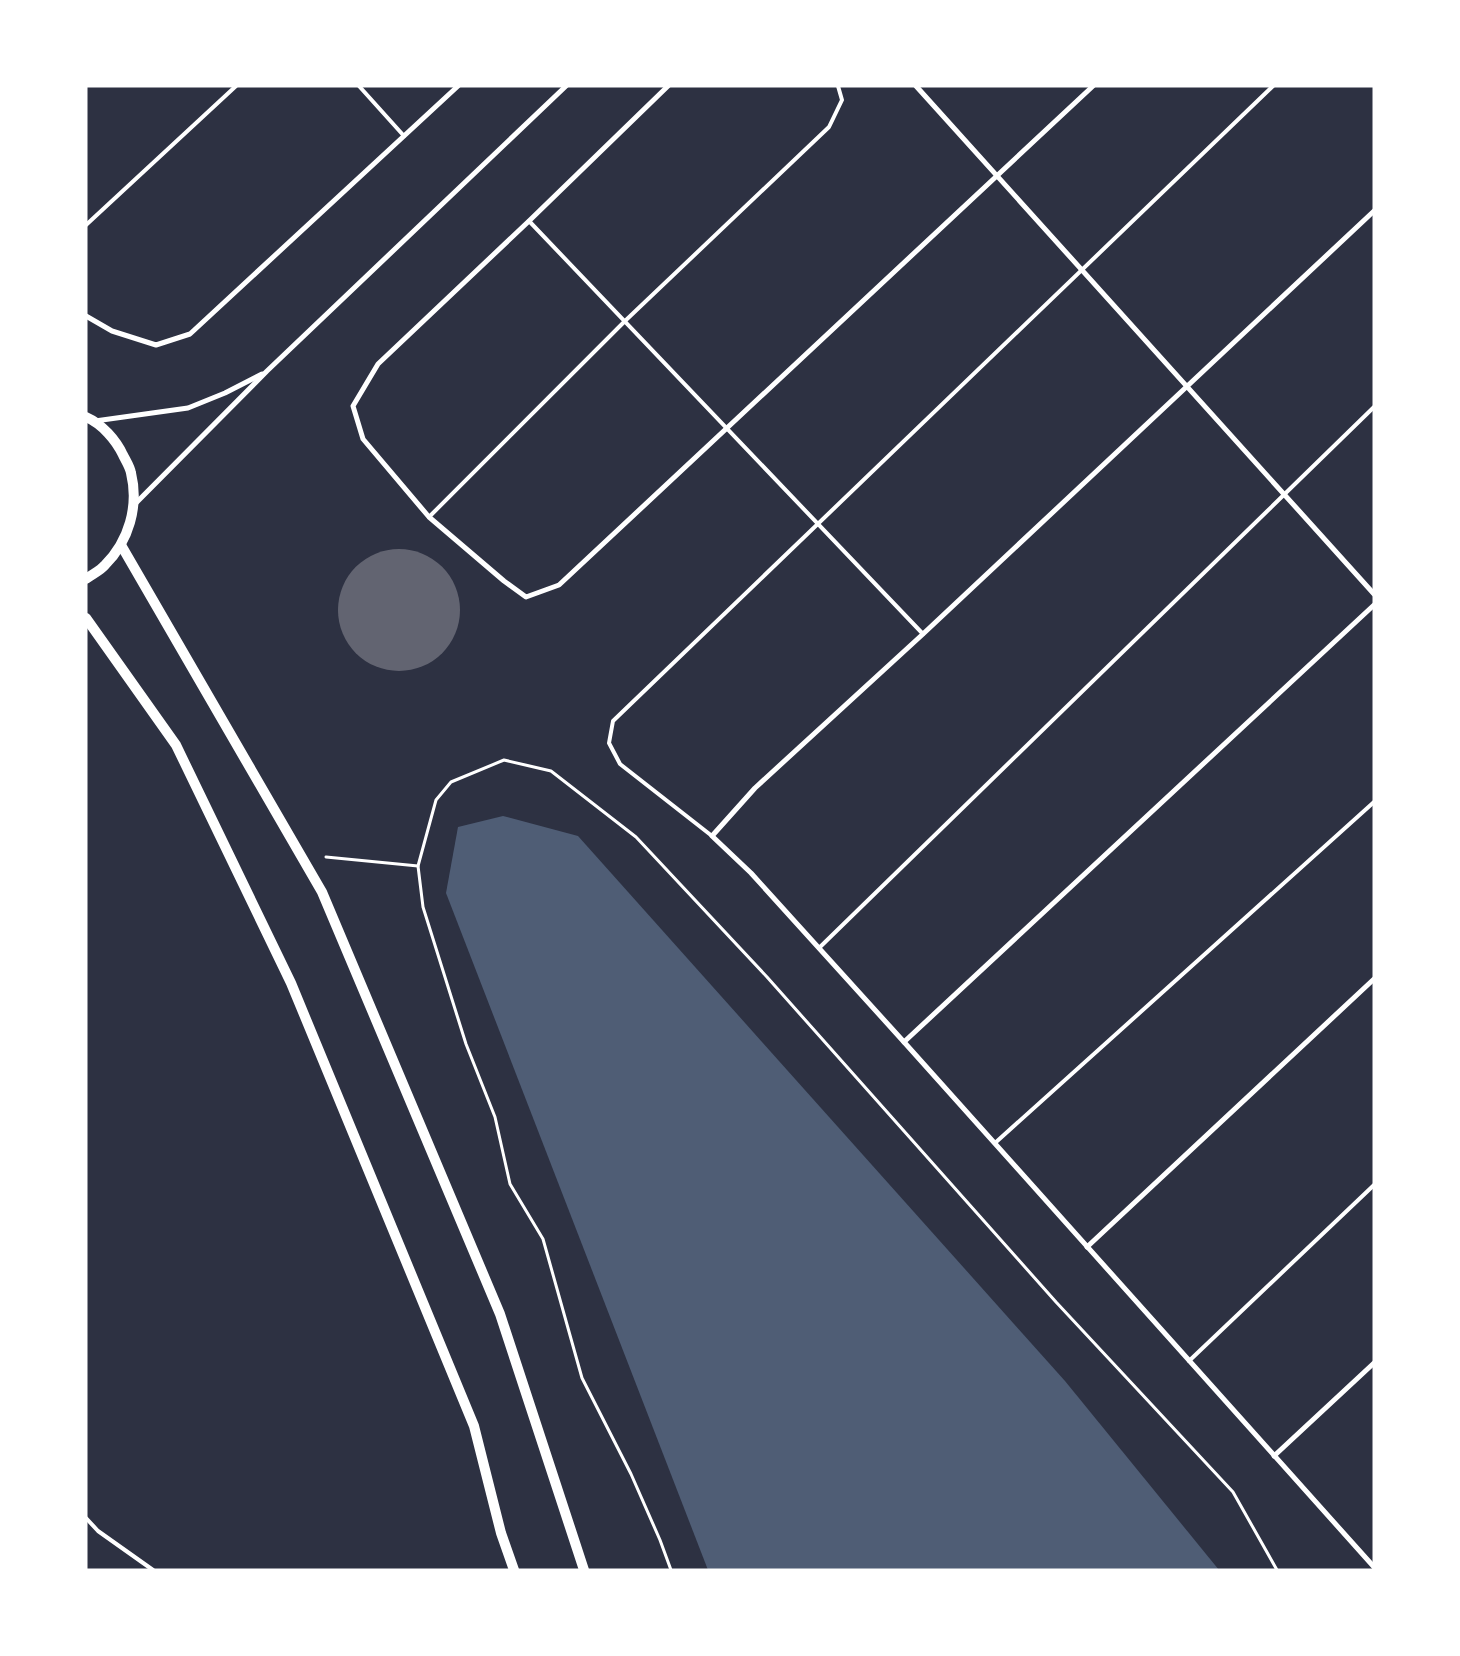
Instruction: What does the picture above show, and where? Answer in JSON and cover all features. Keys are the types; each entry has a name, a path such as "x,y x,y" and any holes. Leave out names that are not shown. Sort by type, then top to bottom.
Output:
{"main road":[{"path":"86,579 104,566 121,545 130,526 134,504 131,472 121,450 117,443 90,419"},
{"path":"121,545 322,892 500,1314 584,1570"},
{"path":"86,618 176,745 291,983 474,1426 501,1533 514,1570"}],"street":[{"path":"86,316 112,331 156,345 190,334 458,86"},
{"path":"134,504 267,371 566,86"},
{"path":"668,86 378,364 353,406 363,439 429,518 526,597 559,584 1093,86"},
{"path":"916,86 1374,594"},
{"path":"1374,211 923,634 755,788 712,836 751,874 819,948 1374,1567"},
{"path":"90,419 188,408 226,393 267,371"},
{"path":"904,1042 1374,604"},
{"path":"1087,1246 1374,979"},
{"path":"1274,1456 1374,1363"}],"lane":[{"path":"86,225 236,86"},
{"path":"359,86 404,136"},
{"path":"429,518 625,322 829,127 842,100 838,86"},
{"path":"712,836 620,764 609,742 613,720 1273,86"},
{"path":"529,221 923,634"},
{"path":"819,948 1374,407"},
{"path":"994,1143 1374,802"},
{"path":"1189,1361 1374,1185"},
{"path":"86,1518 98,1531 154,1570"}],"path":[{"path":"671,1570 631,1474 582,1378 543,1239 510,1184 495,1116 466,1044 424,907 418,866 436,800 451,782 504,760 551,771 636,837 768,977 1056,1302 1232,1492 1277,1570"},
{"path":"301,855 418,866"}],"water":[{"path":"503,816 578,836 1065,1381 1219,1570 708,1570 446,893 458,827"}],"building":[{"path":"399,549 423,553 442,567 456,586 460,610 456,634 442,653 423,667 399,671 375,667 356,653 342,634 338,610 342,586 356,567 375,553"}]}
